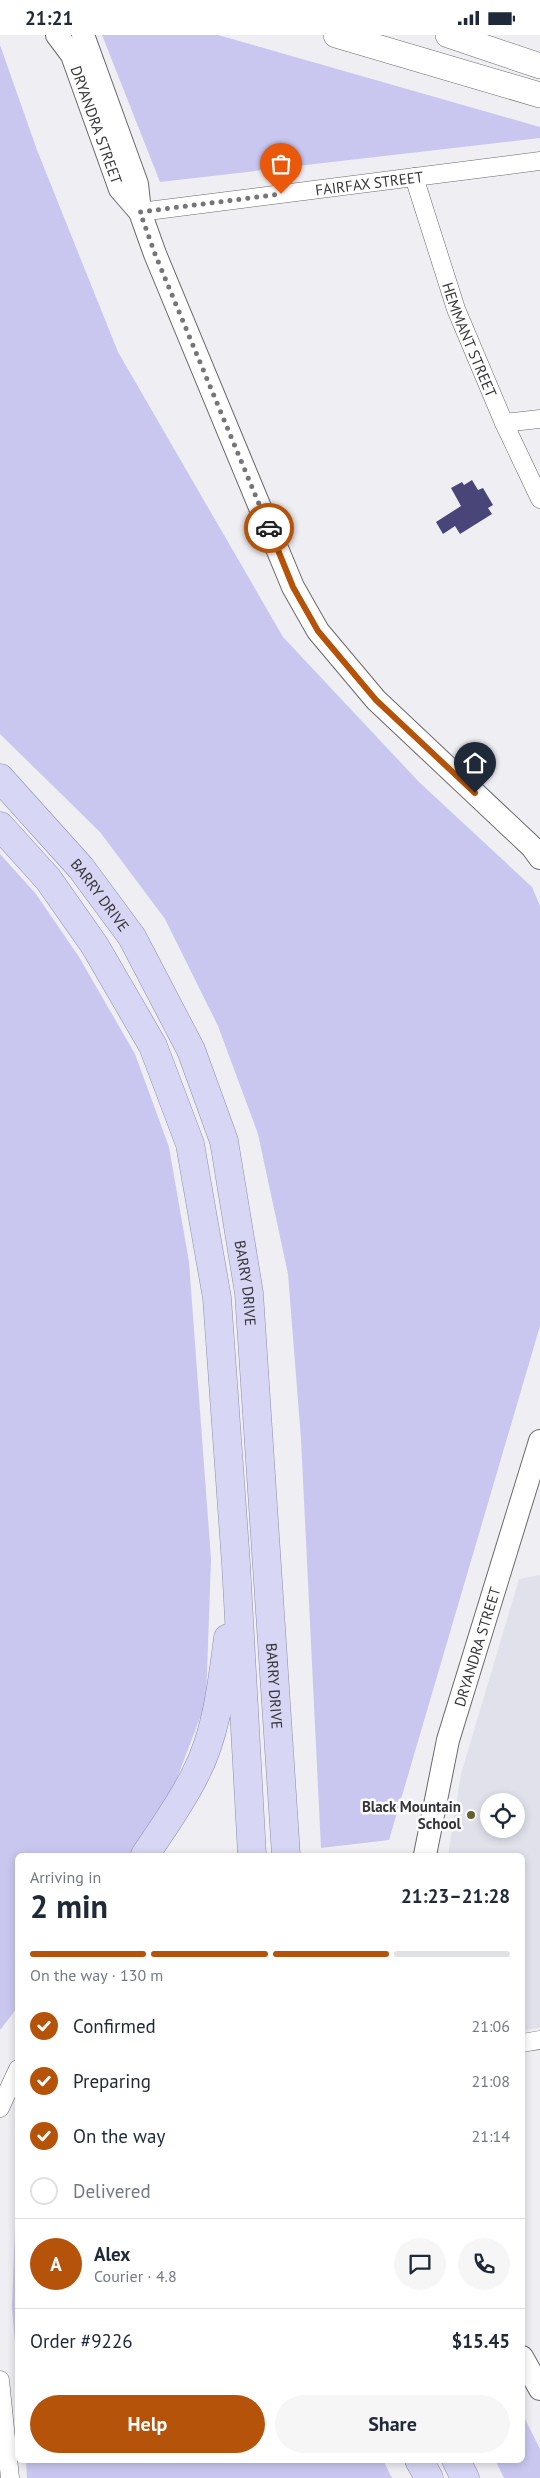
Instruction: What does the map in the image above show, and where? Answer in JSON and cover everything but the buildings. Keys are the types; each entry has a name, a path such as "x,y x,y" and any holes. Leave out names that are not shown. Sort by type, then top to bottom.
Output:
{"main road":[{"path":"336,35 540,95"},
{"path":"448,35 540,66"},
{"name":"BARRY DRIVE","path":"0,778 81,868 132,937 190,1050 224,1141 249,1293 285,1845"},
{"name":"BARRY DRIVE","path":"0,826 48,879 95,946 153,1046 190,1145 217,1298 236,1564 252,1849"},
{"path":"146,1853 188,1789 208,1743 224,1668 236,1564"},
{"path":"420,2463 428,2478"},
{"path":"458,2463 465,2478"}],"street":[{"name":"DRYANDRA STREET","path":"57,35 72,55 120,189 140,212"},
{"name":"DRYANDRA STREET","path":"83,35 137,184 140,212 155,254 293,587 318,631 376,700 532,847 540,859"},
{"name":"FAIRFAX STREET","path":"140,212 540,161"},
{"name":"HEMMANT STREET","path":"414,177 456,309 504,423 540,499"},
{"path":"504,423 540,419"},
{"name":"DRYANDRA STREET","path":"425,1853 448,1740 540,1441"},
{"path":"525,2042 540,2040"},
{"path":"0,2108 15,2076"},
{"path":"525,2362 540,2389"},
{"path":"0,2380 10,2478"}],"shaded area":[{"path":"102,35 218,35 540,127 540,138 160,182"},
{"path":"0,45 37,150 118,352 283,637 419,782 532,887 540,906 540,1326 389,1840 321,1848 301,1439 288,1274 258,1134 218,1026 165,919 100,832 0,734"},
{"path":"0,854 36,894 79,957 135,1054 169,1147 189,1262 211,1559 206,1702 168,1802 132,1853 15,1853 15,2011 0,2030"},
{"name":"Black Mountain School","path":"540,1575 540,2028 525,2030 525,1853 448,1853 461,1774 519,1579"},
{"path":"15,2226 15,2343 12,2308"},
{"path":"525,2419 540,2449 540,2478 504,2478 496,2463 525,2463"},
{"path":"26,2463 384,2463 392,2478 27,2478"}],"way so far":[{"path":"269,528 155,254 140,212 281,194"}],"place":[{"name":"Black Mountain School","path":"471,1815"}],"route":[{"path":"269,528 293,587 318,631 376,700 475,793"}]}
